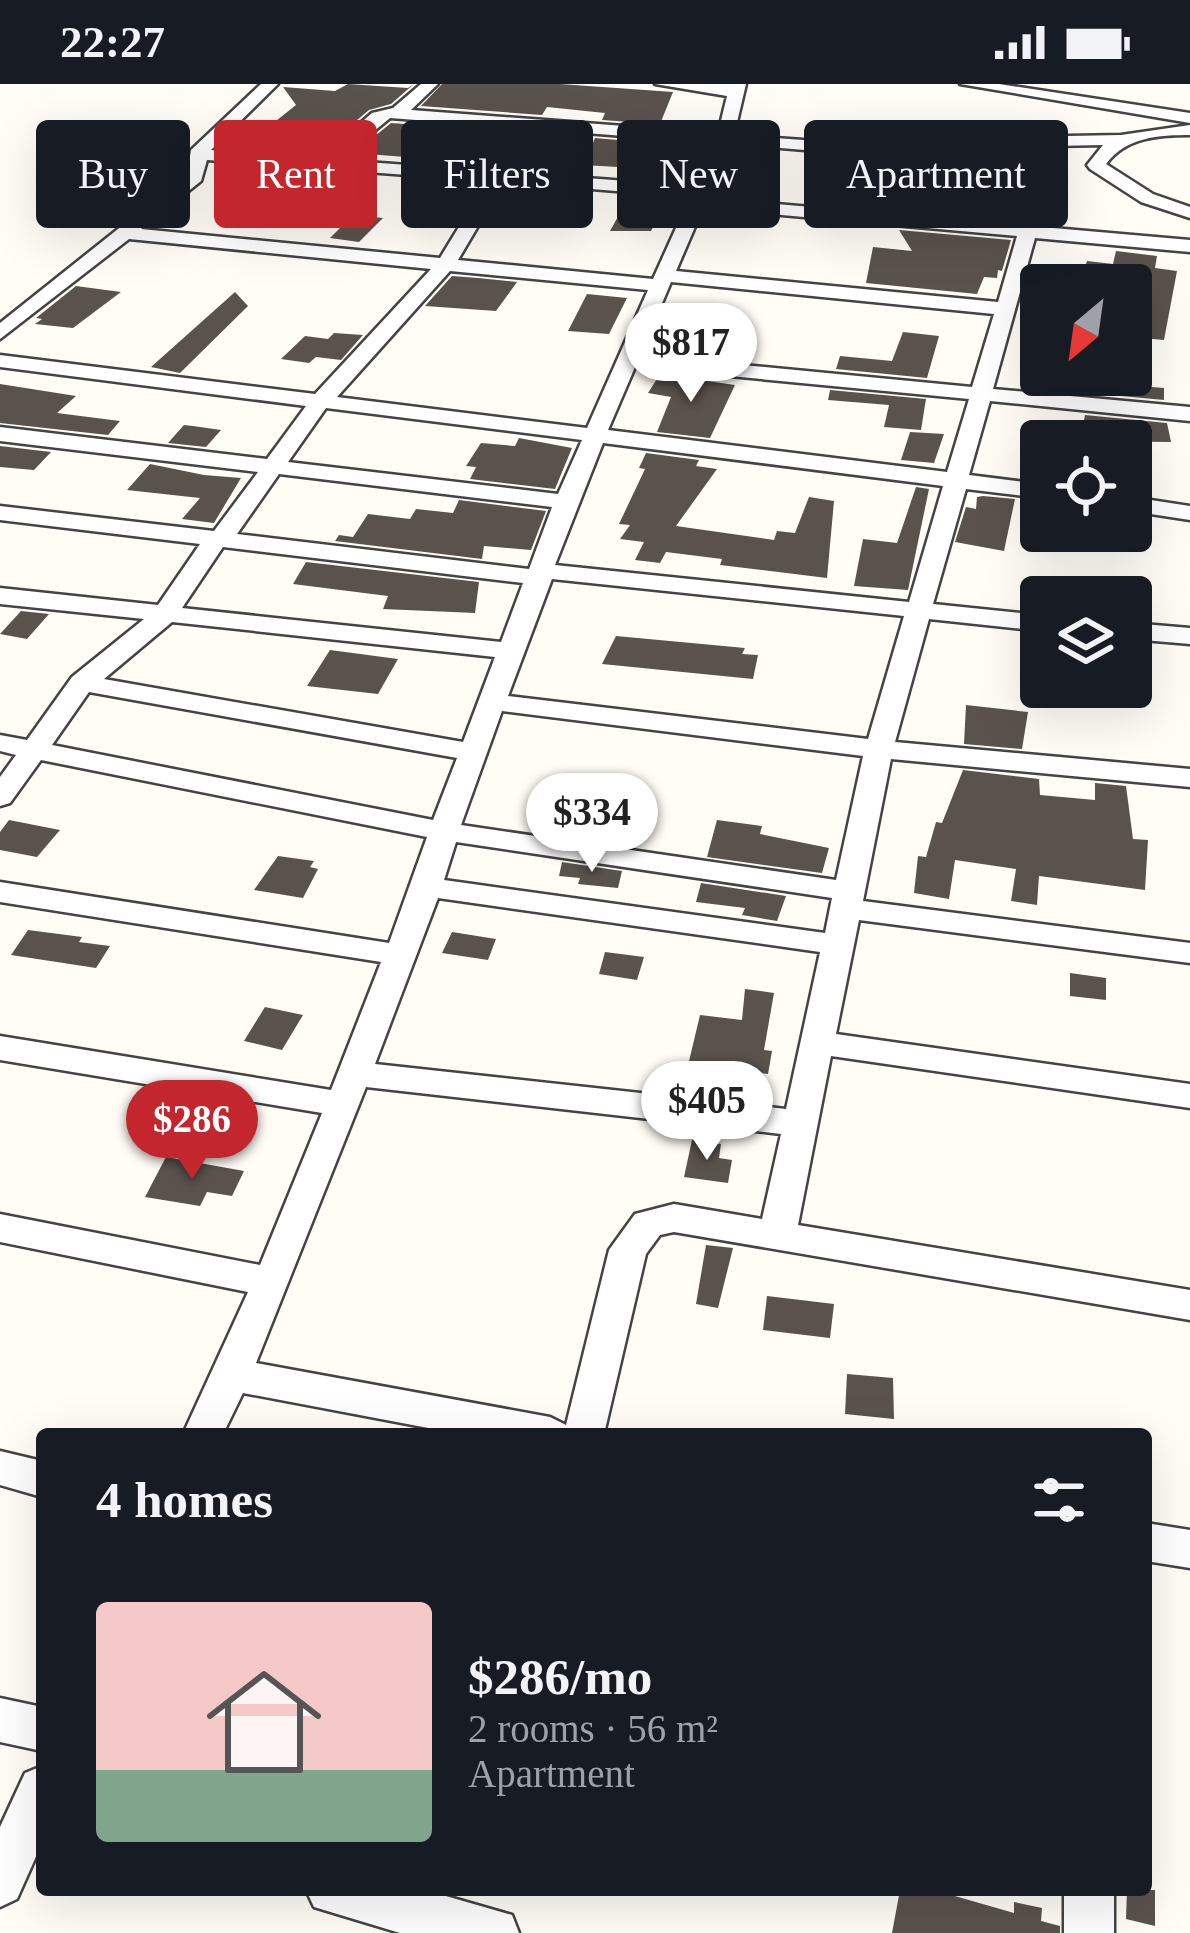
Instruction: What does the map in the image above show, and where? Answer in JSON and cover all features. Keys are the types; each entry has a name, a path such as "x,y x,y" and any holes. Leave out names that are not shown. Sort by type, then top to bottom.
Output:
{"street":[{"path":"196,154 270,84"},
{"path":"397,113 430,84"},
{"path":"663,84 736,88 728,120"},
{"path":"968,84 1073,93 1190,118"},
{"path":"374,120 397,113 617,129"},
{"path":"780,141 882,148 1120,140 1190,130"},
{"path":"1120,140 1101,153 1096,165 1147,198 1190,213"},
{"path":"196,154 214,155"},
{"path":"0,333 195,177 200,166 196,154"},
{"path":"780,205 1190,246"},
{"path":"0,797 39,749 82,683 163,616 318,404 446,264 468,228"},
{"path":"206,1428 272,1282 428,887 444,831 566,502 686,228"},
{"path":"777,1235 878,749 1028,231"},
{"path":"125,233 1009,309"},
{"path":"0,309 25,312"},
{"path":"627,360 1190,414"},
{"path":"0,361 1020,488"},
{"path":"0,434 566,502"},
{"path":"1152,507 1190,513"},
{"path":"0,513 542,575 1020,621"},
{"path":"0,596 514,651"},
{"path":"1152,633 1190,636"},
{"path":"82,683 473,752"},
{"path":"492,702 878,749 1190,778"},
{"path":"0,743 444,831 1190,953"},
{"path":"428,887 840,945"},
{"path":"0,892 400,955"},
{"path":"818,1043 1190,1096"},
{"path":"0,1048 349,1089 798,1123"},
{"path":"585,1428 628,1250 648,1224 674,1218 1190,1305"},
{"path":"0,1228 272,1282"},
{"path":"232,1375 518,1428"},
{"path":"0,1468 36,1477"},
{"path":"1152,1543 1190,1550"},
{"path":"0,1720 36,1728"},
{"path":"0,1882 36,1810"},
{"path":"1089,1896 1090,1933"},
{"path":"362,1908 494,1933"}],"building":[{"path":"348,84 408,88 414,84 391,104 369,110 357,120 277,120 296,105 283,87 335,91"},
{"path":"442,84 560,84 673,92 662,120 602,120 605,113 547,107 542,115 421,106"},
{"path":"391,123 401,124 401,157 377,155 377,134"},
{"path":"595,138 617,140 617,167 593,166"},
{"path":"617,218 617,228 653,228 651,231 610,231"},
{"path":"340,228 373,228 359,242 330,238"},
{"path":"899,230 1011,240 1002,271 998,270 997,278 984,277 977,294 866,283 873,247 912,251"},
{"path":"1116,251 1157,256 1155,268 1177,271 1164,340 1152,339 1152,264 1113,264"},
{"path":"452,276 517,282 496,311 425,306"},
{"path":"76,286 121,292 73,328 35,324 42,319 36,318"},
{"path":"235,292 248,306 180,373 151,367"},
{"path":"587,294 627,298 609,334 568,331"},
{"path":"903,332 939,336 927,378 836,369 840,356 892,361"},
{"path":"334,333 363,335 341,360 281,359 305,336 328,339"},
{"path":"660,374 735,385 710,438 657,432 671,397 648,393"},
{"path":"0,384 76,396 57,413 120,421 108,435 0,423"},
{"path":"1152,387 1164,388 1164,400 1121,396 1152,396"},
{"path":"830,390 926,399 921,430 884,427 889,405 828,400"},
{"path":"1085,415 1136,420 1084,420"},
{"path":"1152,422 1167,423 1171,442 1152,442"},
{"path":"184,425 221,430 206,447 168,443"},
{"path":"910,432 944,434 934,463 901,460"},
{"path":"519,438 572,448 555,489 470,479 476,467 466,466 481,443 515,446"},
{"path":"0,446 51,452 34,470 0,467"},
{"path":"646,453 699,460 696,466 717,469 676,526 774,540 777,531 795,533 809,497 834,501 827,578 720,565 722,559 666,552 660,563 635,560 644,542 620,539 630,525 619,524 645,469 639,468"},
{"path":"150,464 241,478 214,523 182,519 200,498 127,490"},
{"path":"916,487 929,489 908,590 854,586 863,539 897,543"},
{"path":"977,497 1015,499 1004,551 955,542 966,507 976,509"},
{"path":"459,500 546,511 531,550 484,546 482,559 335,541 339,535 353,537 368,514 410,519 416,509 453,513"},
{"path":"306,562 479,582 475,613 383,609 388,596 293,584"},
{"path":"21,611 49,614 27,639 0,634"},
{"path":"616,636 745,648 742,654 758,655 753,679 602,664"},
{"path":"330,650 398,659 378,694 307,686"},
{"path":"966,705 1028,712 1022,749 964,744"},
{"path":"963,770 1039,779 1040,795 1095,800 1095,783 1126,786 1133,839 1148,840 1145,890 1039,876 1037,905 1011,901 1016,869 955,860 949,899 914,893 918,856 926,857 936,822 942,823"},
{"path":"9,820 60,830 37,857 0,850 0,832"},
{"path":"717,820 762,826 760,834 829,848 822,873 707,857"},
{"path":"278,856 314,861 310,867 318,869 303,898 254,890"},
{"path":"562,862 622,871 618,888 578,884 580,878 559,876"},
{"path":"701,883 786,896 777,921 742,915 745,908 696,902"},
{"path":"28,930 110,946 96,968 11,955"},
{"path":"452,932 496,939 488,960 442,953"},
{"path":"605,952 644,957 637,980 599,974"},
{"path":"1070,973 1106,978 1106,1000 1070,996"},
{"path":"745,989 774,993 764,1050 772,1051 768,1074 739,1070 737,1085 685,1078 700,1015 742,1020"},
{"path":"265,1007 303,1015 282,1050 244,1041"},
{"path":"692,1140 721,1144 719,1158 732,1160 728,1183 684,1177"},
{"path":"166,1157 244,1171 232,1196 207,1192 200,1206 145,1197"},
{"path":"706,1245 733,1248 718,1308 696,1304"},
{"path":"767,1296 834,1304 830,1338 763,1330"},
{"path":"847,1374 893,1378 894,1419 845,1414"},
{"path":"1155,1890 1155,1926 1126,1919 1127,1896 1152,1896"},
{"path":"899,1896 955,1896 1014,1913 1014,1902 1042,1908 1041,1921 1060,1926 1060,1933 892,1933"}]}
